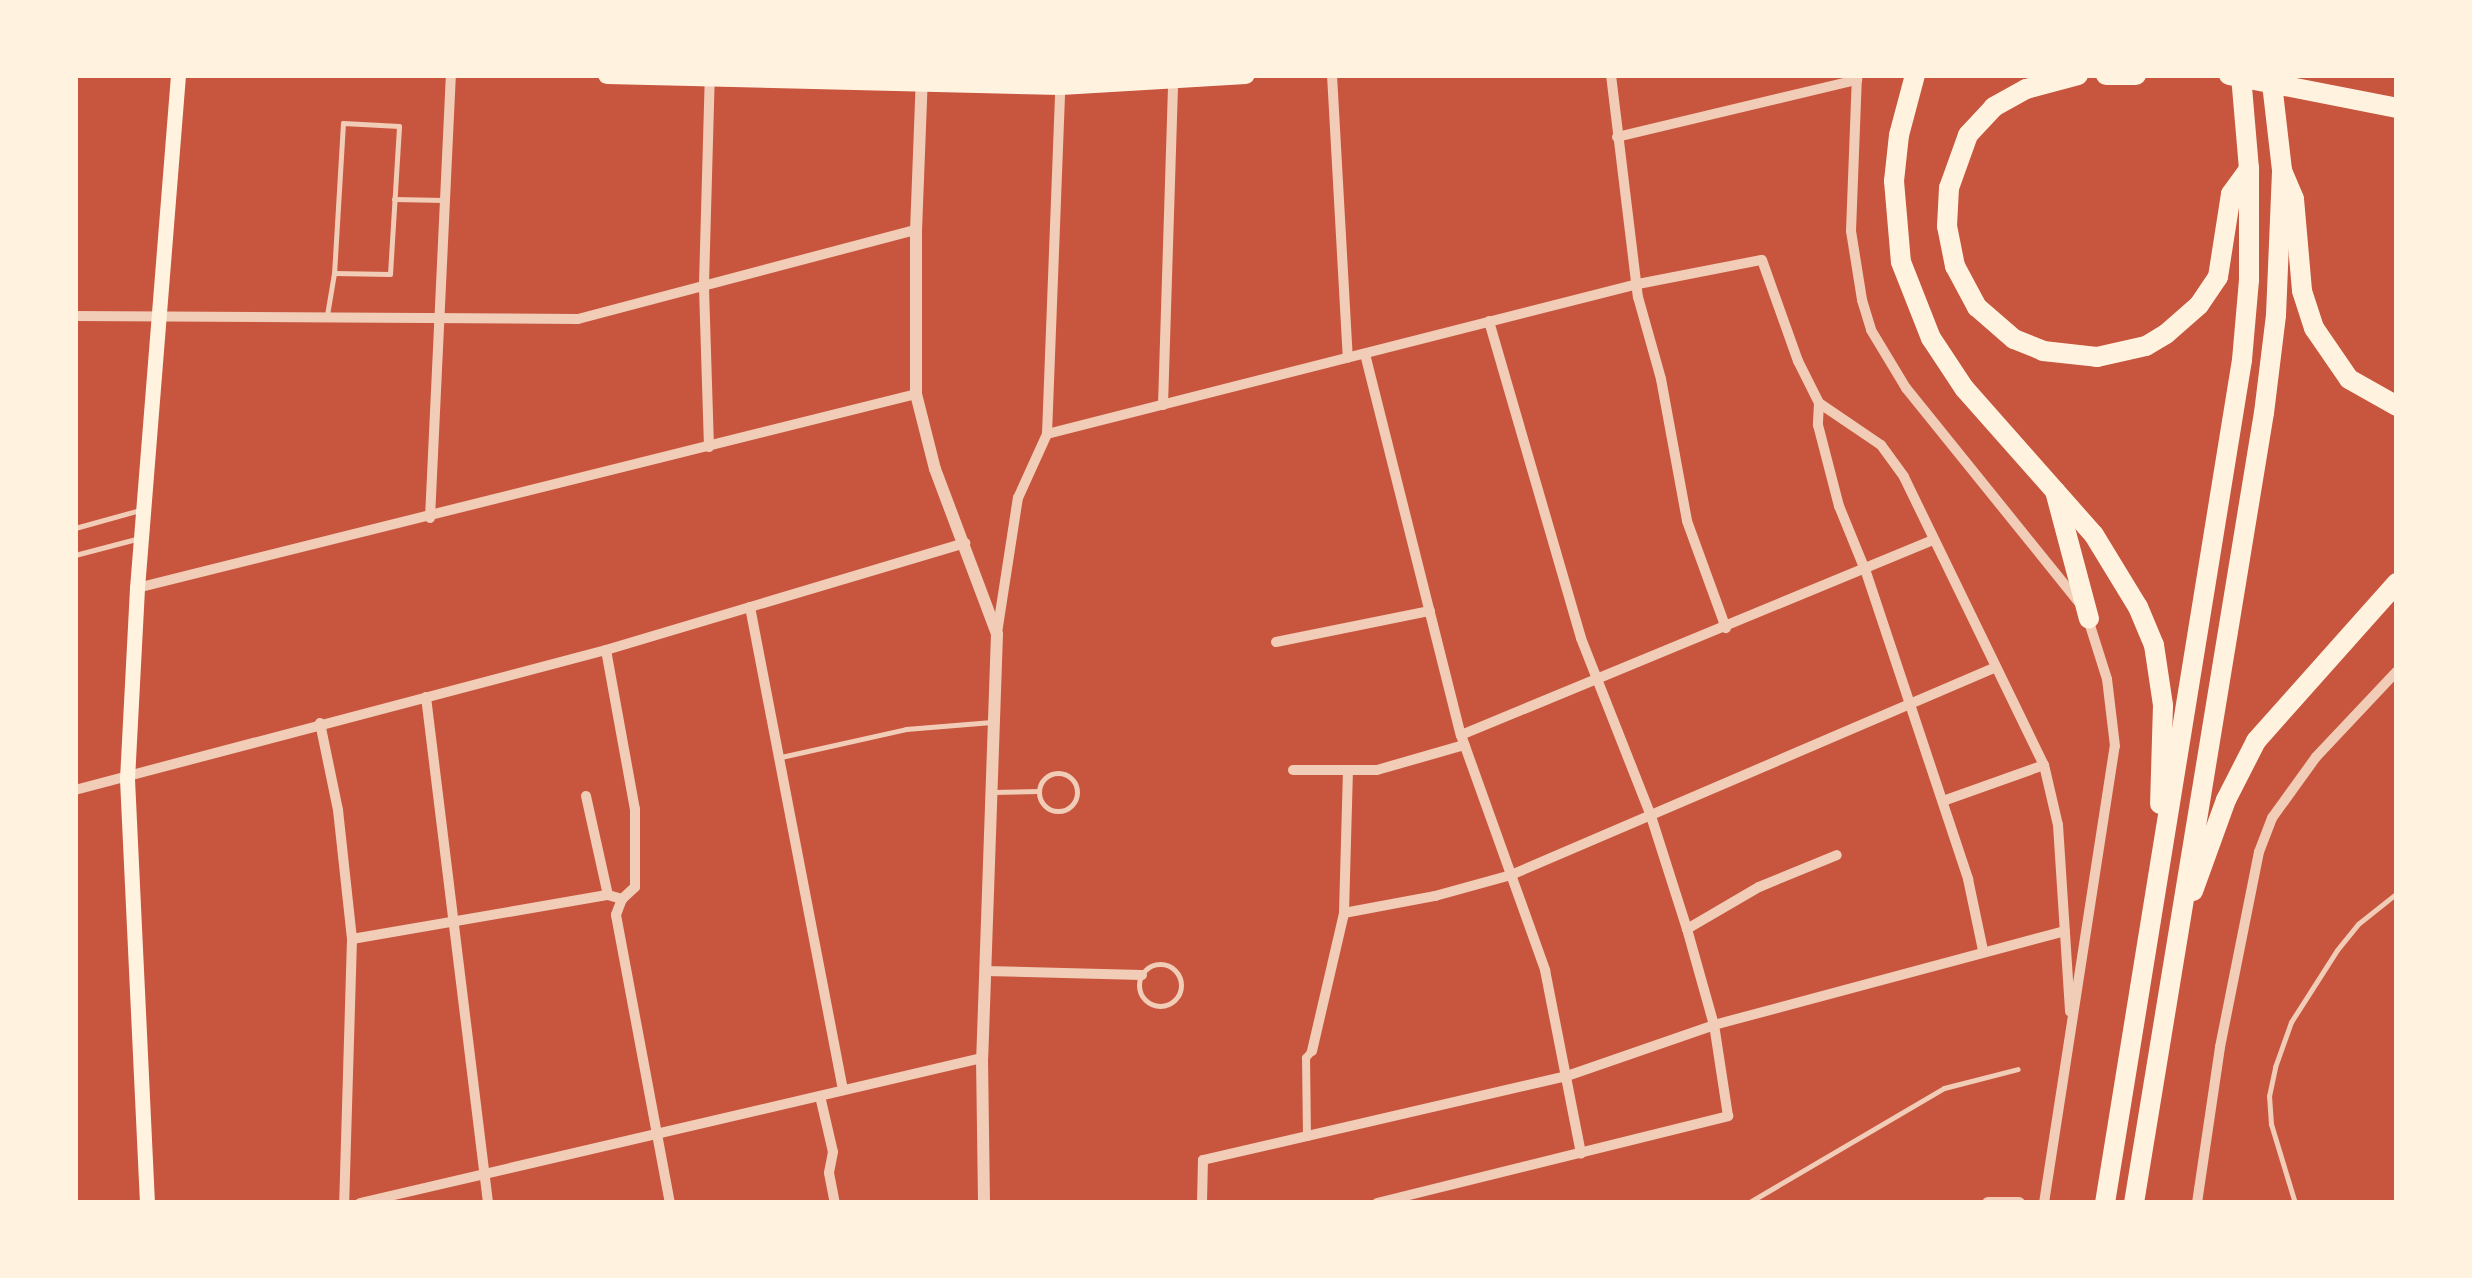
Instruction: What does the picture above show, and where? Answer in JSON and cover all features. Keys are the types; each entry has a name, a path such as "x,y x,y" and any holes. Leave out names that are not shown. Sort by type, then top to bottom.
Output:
{"highway":[{"path":"1915,75 1894,182 1901,262 1932,338 1964,388 2055,490 2117,568 2154,645 2164,705 2159,788 2163,840"},
{"path":"2078,75 2026,88 1994,107 1968,135 1952,178 1947,226 1954,266 1977,307 2014,339 2043,351 2098,356 2146,346 2166,334 2200,305 2218,277 2231,194 2249,169"},
{"path":"2106,75 2136,75"},
{"path":"2227,75 2397,108"},
{"path":"2106,1200 2232,436 2249,280 2249,169 2241,75"},
{"path":"2135,1199 2172,950 2264,413 2276,316 2282,170 2271,75"},
{"path":"2282,170 2294,199 2302,291 2314,328 2349,380 2397,406"},
{"path":"2055,490 2089,619"},
{"path":"2172,950 2226,800 2256,741 2298,689 2397,583"}],"main road":[{"path":"147,1203 126,779 137,588 178,75"},
{"path":"607,75 922,80 1246,75"}],"street":[{"path":"430,518 452,75"},
{"path":"1332,75 1348,358"},
{"path":"1611,75 1638,284 1662,379 1687,521 1726,628"},
{"path":"709,446 704,284 710,76"},
{"path":"1618,137 1857,78 1851,231 1871,330 1906,388 2058,572 2089,619 2107,680 2115,746 2044,1203"},
{"path":"1163,405 1173,79"},
{"path":"922,80 916,230 916,394 936,469 997,634"},
{"path":"984,1203 982,1058 997,634 1018,498 1048,434 1061,80"},
{"path":"75,316 578,319 916,230"},
{"path":"1048,434 1638,284 1762,260 1798,361 1820,403 1881,445 1904,477 2044,764 2058,825 2071,1028"},
{"path":"1377,1203 1728,1116 1714,1025 1687,929 1651,816 1596,680 1489,321"},
{"path":"1365,354 1462,740 1545,970 1581,1153"},
{"path":"137,588 916,394"},
{"path":"1820,403 1818,426 1839,506 1866,572 1968,878 1983,950"},
{"path":"1293,770 1398,767 1596,680 1866,572 1933,540"},
{"path":"75,790 606,650 965,543"},
{"path":"750,608 843,1090"},
{"path":"1276,642 1430,612"},
{"path":"606,650 636,809 635,888 622,900 616,915 670,1203"},
{"path":"1344,913 1435,896 1511,875 1994,668"},
{"path":"2197,1203 2220,1047 2260,852 2272,818 2316,757 2397,671"},
{"path":"426,697 488,1203"},
{"path":"320,724 338,810 352,939 344,1203"},
{"path":"1943,801 2044,764"},
{"path":"1307,1136 1306,1058 1312,1051 1344,913 1348,770"},
{"path":"586,796 608,896"},
{"path":"1687,929 1759,887 1837,855"},
{"path":"352,939 608,896 622,900"},
{"path":"1202,1203 1203,1160 1566,1076 1714,1025 2065,931"},
{"path":"985,971 1142,975"},
{"path":"360,1203 982,1058"},
{"path":"820,1096 833,1152 829,1173 836,1203"},
{"path":"1988,1203 2019,1203"}],"lane":[{"path":"327,315 334,272 343,123 399,126 390,274 334,272"},
{"path":"394,199 444,200"},
{"path":"75,528 143,510"},
{"path":"75,554 141,538"},
{"path":"778,757 906,729 994,721"},
{"path":"1059,773 1072,780 1076,794 1070,806 1056,811 1044,804 1039,790 1046,778 1059,773"},
{"path":"992,792 1039,790"},
{"path":"2295,1203 2272,1124 2270,1096 2275,1067 2292,1022 2337,950 2358,924 2397,893"},
{"path":"1168,965 1180,977 1180,993 1168,1005 1152,1005 1140,993 1142,975 1152,966 1168,965"},
{"path":"1748,1203 1944,1088 2018,1069"}]}
